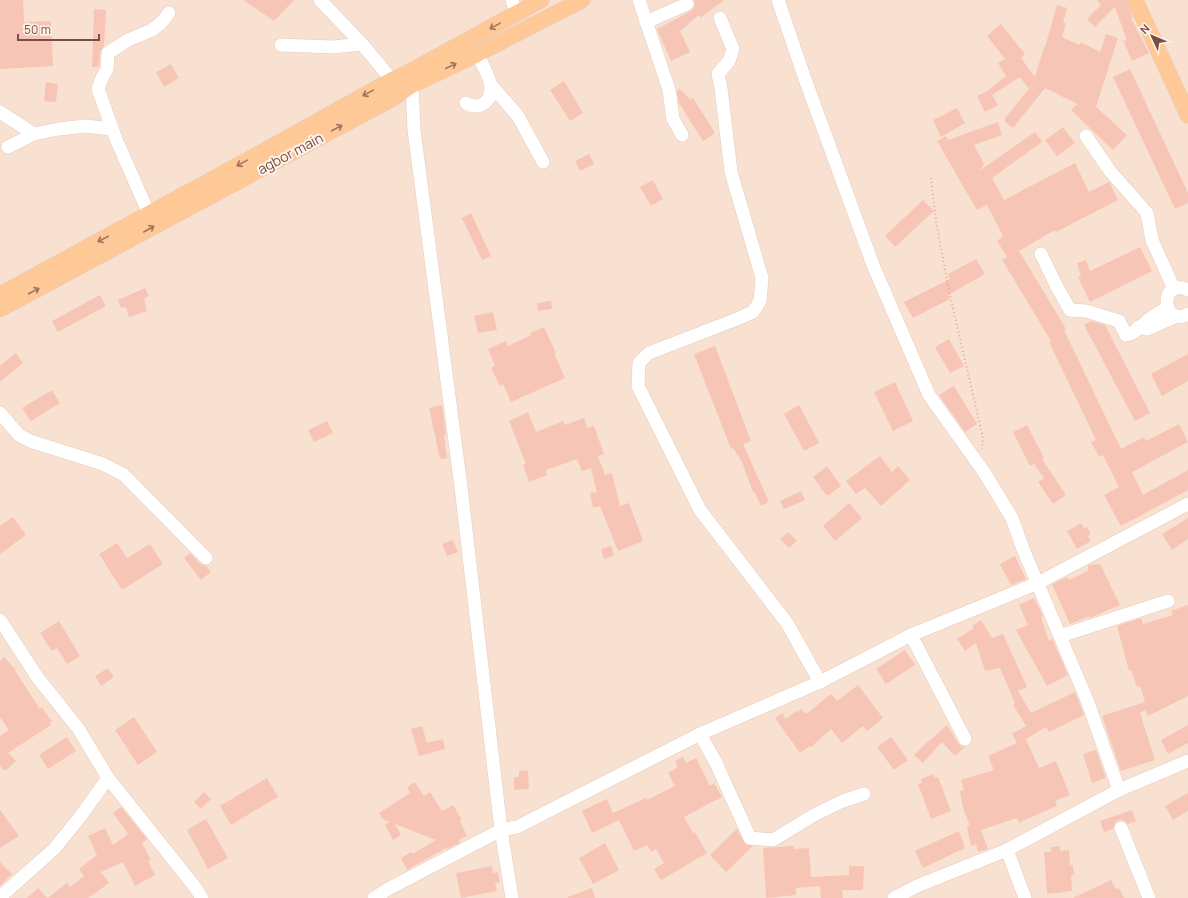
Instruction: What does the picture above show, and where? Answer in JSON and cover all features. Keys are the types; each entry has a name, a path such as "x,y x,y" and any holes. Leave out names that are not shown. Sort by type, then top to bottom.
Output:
{"main road":[{"name":"agbor main","path":"0,309 272,154 514,7 541,0"},
{"name":"agbor main","path":"0,295 149,214 272,154 393,98 412,85 478,54 582,0"},
{"path":"1135,0 1188,115"}],"street":[{"path":"320,0 362,44 392,80"},
{"path":"639,0 668,90 673,119 682,135"},
{"path":"778,0 805,79 873,265 929,395 984,472 1012,518 1023,549 1088,700 1119,790"},
{"path":"646,22 687,4"},
{"path":"149,214 116,139 98,89 107,69 108,53 128,40 152,30 161,23 169,13"},
{"path":"720,18 733,49 729,61 718,74 732,172 762,278 760,301 753,312 649,353 639,363 638,386 700,510 787,623 820,682"},
{"path":"281,45 333,46 362,44"},
{"path":"478,54 491,85 518,116 543,162"},
{"path":"412,85 414,130 461,487 501,830 512,898"},
{"path":"466,103 477,106 483,104 490,94 491,85"},
{"path":"0,112 34,134"},
{"path":"8,147 34,134 85,126 112,129"},
{"path":"1041,254 1070,310 1086,310 1119,321 1126,335 1137,331 1138,327 1177,313 1166,299 1171,292 1184,289 1152,240 1147,213 1110,171 1086,136"},
{"path":"0,413 19,435 30,441 103,464 124,475 206,558"},
{"path":"374,898 388,889 501,830 517,827 700,734 820,682 911,635 1038,583 1188,504"},
{"path":"1060,636 1168,601"},
{"path":"0,620 38,678 78,728 108,778 195,887 202,898"},
{"path":"911,635 965,739"},
{"path":"700,734 716,763 750,838 772,840 814,815 843,801 864,794"},
{"path":"894,898 917,886 1007,850 1119,790 1188,761"},
{"path":"0,897 54,849 80,817 108,778"},
{"path":"1121,828 1149,898"},
{"path":"1007,850 1025,898"}],"path":[{"path":"931,178 936,221 949,291 983,438 982,449 985,454"}],"shaded area":[{"path":"0,0 1188,0 1188,898 0,898"}],"building":[{"path":"0,0 23,0 24,22 51,21 53,66 0,69"},
{"path":"243,0 294,0 274,21"},
{"path":"694,0 724,0 700,18 699,15 680,31 690,52 671,61 657,29 691,11 694,8"},
{"path":"1097,0 1126,0 1133,18 1131,18 1149,53 1132,61 1123,40 1127,41 1115,7 1095,27 1087,19 1101,5"},
{"path":"1057,5 1067,8 1063,23 1066,23 1062,37 1079,45 1081,42 1100,52 1106,34 1118,38 1096,107 1127,135 1113,150 1071,110 1077,104 1045,88 1013,128 1005,122 1005,118 1031,86 1028,88 1020,77 992,95 998,105 985,112 977,96 987,91 1006,76 998,63 1005,59 987,36 1001,24 1025,54 1021,58 1035,77"},
{"path":"94,9 106,10 104,46 100,52 99,67 92,67"},
{"path":"171,64 179,78 164,87 156,72"},
{"path":"1130,69 1188,193 1188,203 1175,209 1113,77"},
{"path":"564,81 583,113 570,121 550,90"},
{"path":"46,82 58,84 56,102 44,101"},
{"path":"680,89 691,100 693,98 715,133 703,141 679,103 677,91"},
{"path":"957,108 965,123 941,137 933,120"},
{"path":"998,122 1002,135 974,145 984,164 979,171 1035,132 1042,142 992,178 1004,200 1075,163 1089,192 1109,182 1118,200 1056,232 1055,230 1019,251 1066,329 1064,330 1121,449 1144,437 1146,441 1179,424 1188,442 1132,472 1143,495 1188,470 1188,490 1121,526 1104,495 1119,487 1103,455 1099,457 1091,442 1096,440 1049,342 1051,341 1002,260 1007,257 997,241 1003,236 987,205 977,210 937,141 946,136 948,140"},
{"path":"1063,127 1075,143 1057,156 1045,140"},
{"path":"589,154 594,164 580,171 575,161"},
{"path":"653,180 663,199 651,206 640,187"},
{"path":"923,200 934,211 895,247 885,236"},
{"path":"471,213 491,256 482,260 462,218"},
{"path":"1140,247 1152,271 1090,302 1078,277 1081,276 1077,263 1086,260 1090,271"},
{"path":"976,259 985,274 948,295 950,299 913,318 904,302 950,279 948,274"},
{"path":"145,288 149,296 144,299 147,311 129,317 126,307 121,308 118,300"},
{"path":"100,295 106,306 58,332 52,321"},
{"path":"551,301 552,309 538,311 537,303"},
{"path":"493,312 497,330 478,333 474,316"},
{"path":"1091,321 1105,325 1150,413 1135,421 1084,325"},
{"path":"544,327 565,378 511,402 503,384 500,386 491,368 495,366 488,349 506,341 508,346 531,335 530,333"},
{"path":"949,339 964,366 950,373 935,347"},
{"path":"715,346 751,441 743,444 769,502 761,506 754,491 753,492 742,462 733,448 731,449 694,354"},
{"path":"16,353 23,363 0,382 0,366"},
{"path":"1188,354 1188,381 1162,396 1151,374"},
{"path":"895,382 913,421 893,431 874,392"},
{"path":"954,386 977,424 965,432 939,395"},
{"path":"52,390 60,403 31,421 22,408"},
{"path":"442,405 447,458 440,459 429,408"},
{"path":"799,405 819,443 804,451 784,414"},
{"path":"528,412 536,432 563,421 565,425 584,418 587,428 594,426 604,454 598,456 605,475 612,473 620,506 629,503 643,541 618,551 600,506 593,508 590,493 597,492 591,468 582,471 577,459 546,470 547,475 529,482 523,465 526,464 509,421"},
{"path":"327,421 333,433 314,442 308,430"},
{"path":"1027,425 1044,458 1042,459 1066,495 1053,504 1038,482 1044,478 1034,464 1030,466 1013,432"},
{"path":"880,456 892,472 898,466 910,480 881,506 865,488 856,494 846,481"},
{"path":"827,466 841,486 827,496 813,477"},
{"path":"801,491 805,500 784,509 780,501"},
{"path":"849,503 862,518 835,541 823,526"},
{"path":"13,517 26,535 0,554 0,526"},
{"path":"1188,518 1188,539 1172,550 1162,534"},
{"path":"1081,523 1084,528 1087,527 1091,534 1088,536 1091,541 1077,549 1067,531"},
{"path":"788,532 797,541 789,548 780,539"},
{"path":"453,540 458,552 447,556 442,544"},
{"path":"117,543 127,558 150,544 163,564 122,590 99,554"},
{"path":"611,546 614,555 604,559 601,549"},
{"path":"190,553 200,564 206,566 211,572 201,580 184,558"},
{"path":"1015,556 1026,579 1011,585 1000,564"},
{"path":"1100,564 1120,605 1090,618 1089,616 1070,624 1052,584 1068,577 1069,580 1088,571 1089,565"},
{"path":"1034,598 1043,616 1041,617 1049,641 1052,639 1068,675 1047,686 1016,630 1028,625 1019,605"},
{"path":"1188,605 1188,696 1148,716 1145,710 1140,713 1155,760 1121,771 1102,716 1145,702 1140,686 1137,687 1131,670 1129,671 1117,626 1141,618 1143,624 1173,615 1171,611"},
{"path":"981,620 992,638 1003,634 1027,687 1018,691 1031,713 1075,692 1084,715 1049,732 1046,727 1026,739 1039,768 1056,761 1070,795 1055,801 1057,806 1019,823 1017,818 981,830 988,849 978,852 976,844 971,846 967,827 970,826 963,808 960,791 964,790 961,780 994,770 988,756 1017,743 1012,734 1026,726 1013,705 1015,703 1000,668 985,671 976,643 965,651 957,639 974,628 972,626"},
{"path":"59,621 80,656 67,664 57,648 52,651 40,633"},
{"path":"905,650 915,665 886,684 876,669"},
{"path":"4,657 16,670 15,671 40,709 42,707 52,722 49,723 51,725 8,753 16,761 5,771 0,766 0,736 9,730 0,717 0,661"},
{"path":"108,668 114,677 101,686 95,676"},
{"path":"858,685 883,718 867,731 863,726 842,743 831,729 811,747 810,746 800,753 775,718 782,713 786,719 801,709 806,714 831,694 837,701"},
{"path":"134,717 157,752 138,765 115,730"},
{"path":"947,725 958,743 965,747 955,756 942,742 923,763 914,755"},
{"path":"1188,725 1188,743 1168,754 1161,740"},
{"path":"422,726 427,743 443,739 445,749 419,756 411,729"},
{"path":"67,737 76,751 48,769 39,755"},
{"path":"891,737 908,760 894,770 877,747"},
{"path":"1096,750 1106,778 1092,783 1083,754"},
{"path":"683,757 686,763 696,758 710,786 714,783 722,797 684,817 707,853 661,880 654,869 664,863 656,849 651,852 647,845 634,851 619,820 592,833 582,811 607,799 613,813 646,798 647,800 675,786 668,773 678,767 675,761"},
{"path":"528,770 529,789 514,790 514,777 519,777 519,771"},
{"path":"933,774 934,778 938,777 951,811 931,819 918,784 922,783 921,779"},
{"path":"267,778 278,797 231,825 220,806"},
{"path":"415,782 424,796 430,792 442,811 453,805 462,820 460,821 467,836 459,840 460,843 446,848 407,870 401,858 411,852 412,854 436,840 395,824 401,835 393,840 385,825 390,822 383,819 379,813 410,793 407,787"},
{"path":"204,792 211,799 201,809 194,802"},
{"path":"1188,793 1188,811 1173,820 1165,806"},
{"path":"121,807 147,839 142,843 151,860 148,861 155,875 135,886 123,862 101,872 109,883 88,898 48,898 67,883 70,887 84,876 79,869 97,855 88,836 105,828 113,845 128,834 113,813"},
{"path":"0,810 19,836 0,848"},
{"path":"1132,810 1136,821 1128,824 1123,820 1118,820 1113,829 1104,832 1100,821"},
{"path":"206,819 228,858 208,869 187,830"},
{"path":"737,829 745,844 753,846 726,872 710,855"},
{"path":"959,831 965,848 923,868 915,851"},
{"path":"605,843 619,870 593,884 579,858"},
{"path":"794,846 794,849 809,848 811,877 849,875 849,866 864,866 863,890 842,890 843,898 821,898 820,886 796,888 796,895 766,898 763,848"},
{"path":"1059,846 1060,851 1069,850 1070,865 1073,865 1074,875 1071,875 1072,891 1047,894 1044,852 1051,852 1051,847"},
{"path":"0,862 12,874 0,886"},
{"path":"492,866 493,873 498,872 500,882 495,883 497,891 461,898 456,873"},
{"path":"1111,880 1116,889 1119,888 1124,898 1073,898"},
{"path":"38,888 47,898 27,898"},
{"path":"592,888 595,898 568,898 568,897"}]}
